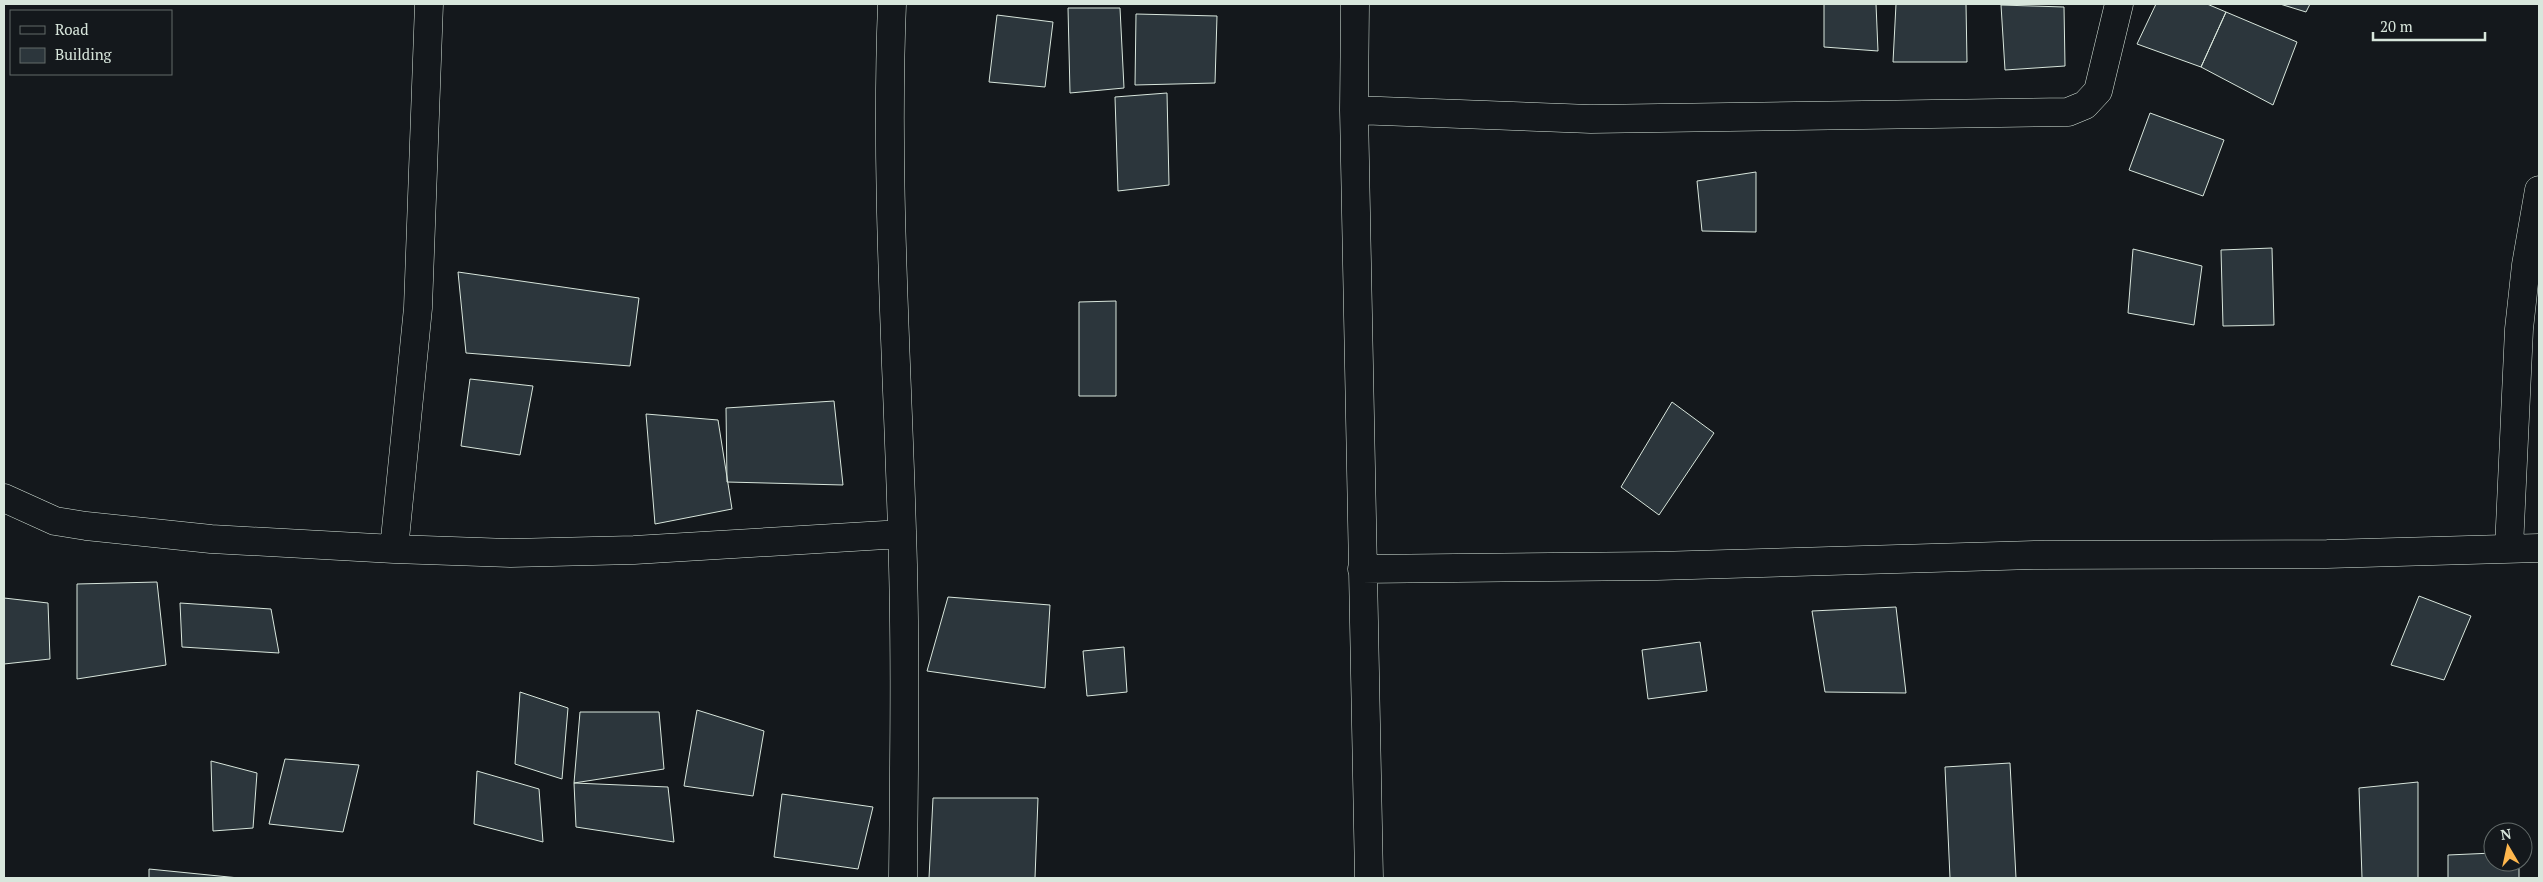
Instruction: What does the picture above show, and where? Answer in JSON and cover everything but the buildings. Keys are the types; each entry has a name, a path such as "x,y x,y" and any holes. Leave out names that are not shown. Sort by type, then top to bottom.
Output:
{"street":[{"path":"394,549 418,308 429,4"},
{"path":"892,4 889,90 902,534 903,878"},
{"path":"1355,4 1354,110 1369,878"},
{"path":"1354,110 1591,119 2068,112 2085,105 2098,91 2118,4"},
{"path":"2509,548 2519,329 2526,265 2539,190"},
{"path":"4,498 55,521 86,526 211,539 394,549 511,553 634,550 902,534"},
{"path":"1362,569 1657,566 2036,554 2327,554 2539,548"}]}
